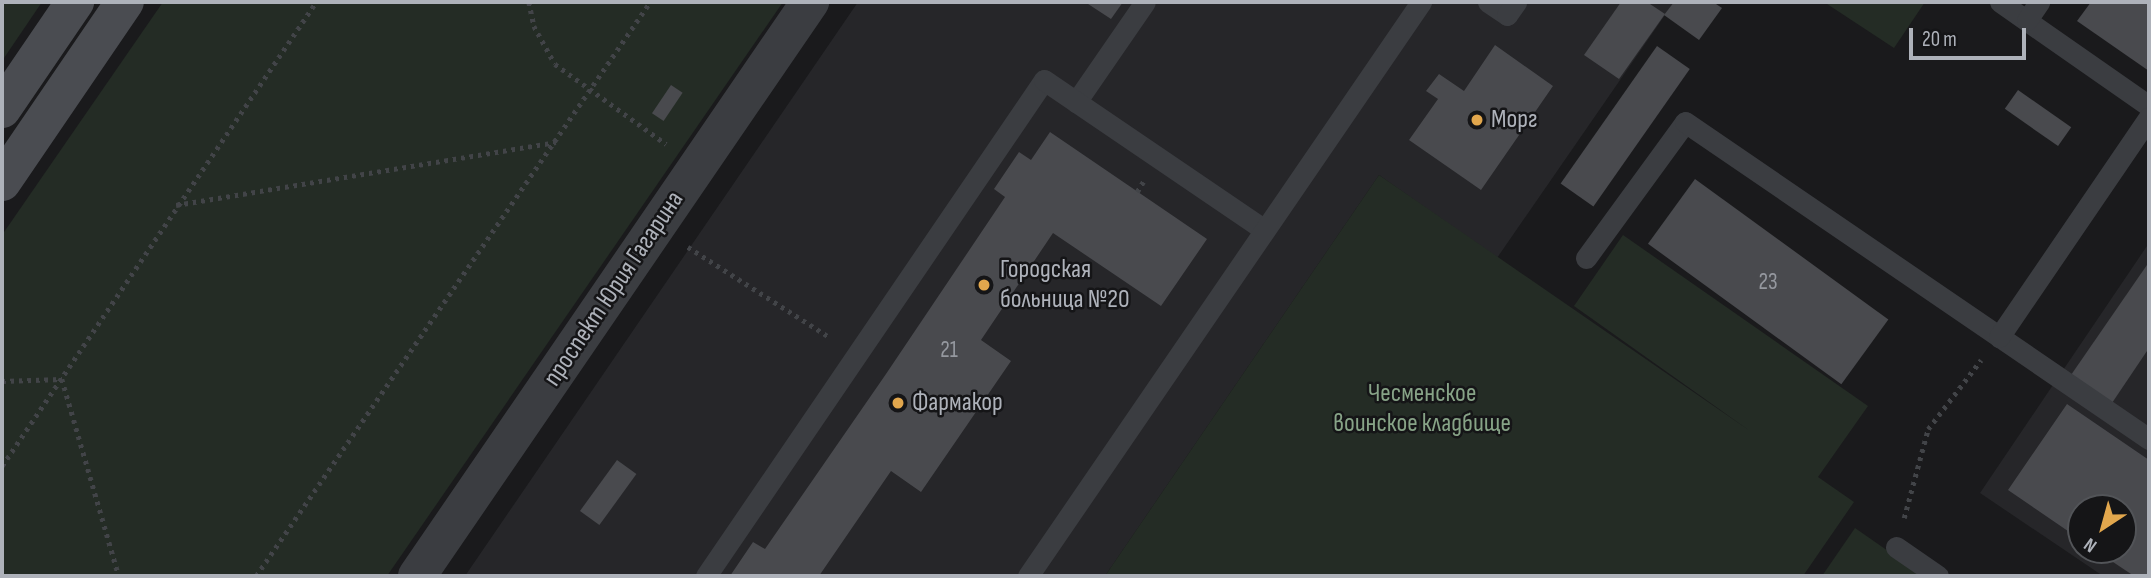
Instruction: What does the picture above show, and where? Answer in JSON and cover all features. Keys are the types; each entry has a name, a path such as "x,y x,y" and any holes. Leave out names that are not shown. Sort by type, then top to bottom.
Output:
{"main road":[{"path":"2,109 75,2"},
{"path":"2,182 125,2"}],"street":[{"name":"проспект Юрия Гагарина","path":"417,576 810,2"}],"lane":[{"path":"1076,102 1145,2"},
{"path":"1028,576 1263,229 1422,2"},
{"path":"1488,2 1507,15 1516,2"},
{"path":"2000,2 2149,106"},
{"path":"2027,20 2039,2"},
{"path":"706,576 1044,80 1263,229"},
{"path":"1999,337 2149,117"},
{"path":"1586,258 1685,122 2149,439"},
{"path":"1896,547 1938,576"}],"path":[{"path":"2,466 176,205 316,2"},
{"path":"529,2 542,46 563,72 699,165"},
{"path":"256,576 557,142 650,2"},
{"path":"176,205 557,142"},
{"path":"678,241 856,355"},
{"path":"1896,547 1928,429 1999,337"},
{"path":"2,381 62,379"},
{"path":"62,379 119,576"}],"shaded area":[{"name":"Городская больница №20","path":"858,2 1674,2 1497,258 1379,175 1105,576 465,576"},
{"path":"2149,243 2149,576 2103,576 2085,564 2137,564 2137,494 2067,494 2067,552 1980,493"}],"green space":[{"path":"2,2 42,2 2,61"},
{"path":"163,2 783,2 387,576 2,576 2,235"},
{"path":"1824,2 1925,2 1894,48"},
{"name":"Чесменское воинское кладбище","path":"1379,175 1750,431 1574,306 1623,235 1868,406 1818,477 1854,502 1803,576 1105,576"},
{"path":"1855,528 1924,576 1822,576"}],"building":[{"path":"1085,2 1123,2 1111,19"},
{"path":"1621,2 1647,2 1665,14 1619,79 1584,55"},
{"path":"1674,2 1713,2 1722,8 1699,40 1664,15"},
{"path":"2091,2 2149,2 2149,71 2077,21"},
{"name":"Морг","path":"1495,45 1553,86 1481,190 1409,140 1438,99 1426,91 1439,74 1464,91"},
{"path":"1657,46 1690,69 1593,207 1561,184"},
{"path":"671,85 683,93 664,121 652,113"},
{"path":"2018,90 2071,127 2058,146 2005,109"},
{"path":"1050,132 1207,239 1161,306 1053,233 981,340 1011,361 921,492 891,471 819,576 730,576 753,542 765,549 886,374 1005,197 994,189 1019,152 1031,160"},
{"path":"1695,179 1888,319 1841,384 1648,244"},
{"path":"2149,262 2149,348 2112,403 2071,375"},
{"path":"2067,404 2149,460 2149,576 2134,576 2116,564 2137,564 2137,494 2067,494 2067,530 2008,490"},
{"path":"617,460 636,474 599,525 580,511"}],"place":[{"name":"Морг","path":"1477,120"},
{"name":"Городская больница №20","path":"984,285"},
{"name":"Фармакор","path":"898,403"}]}
